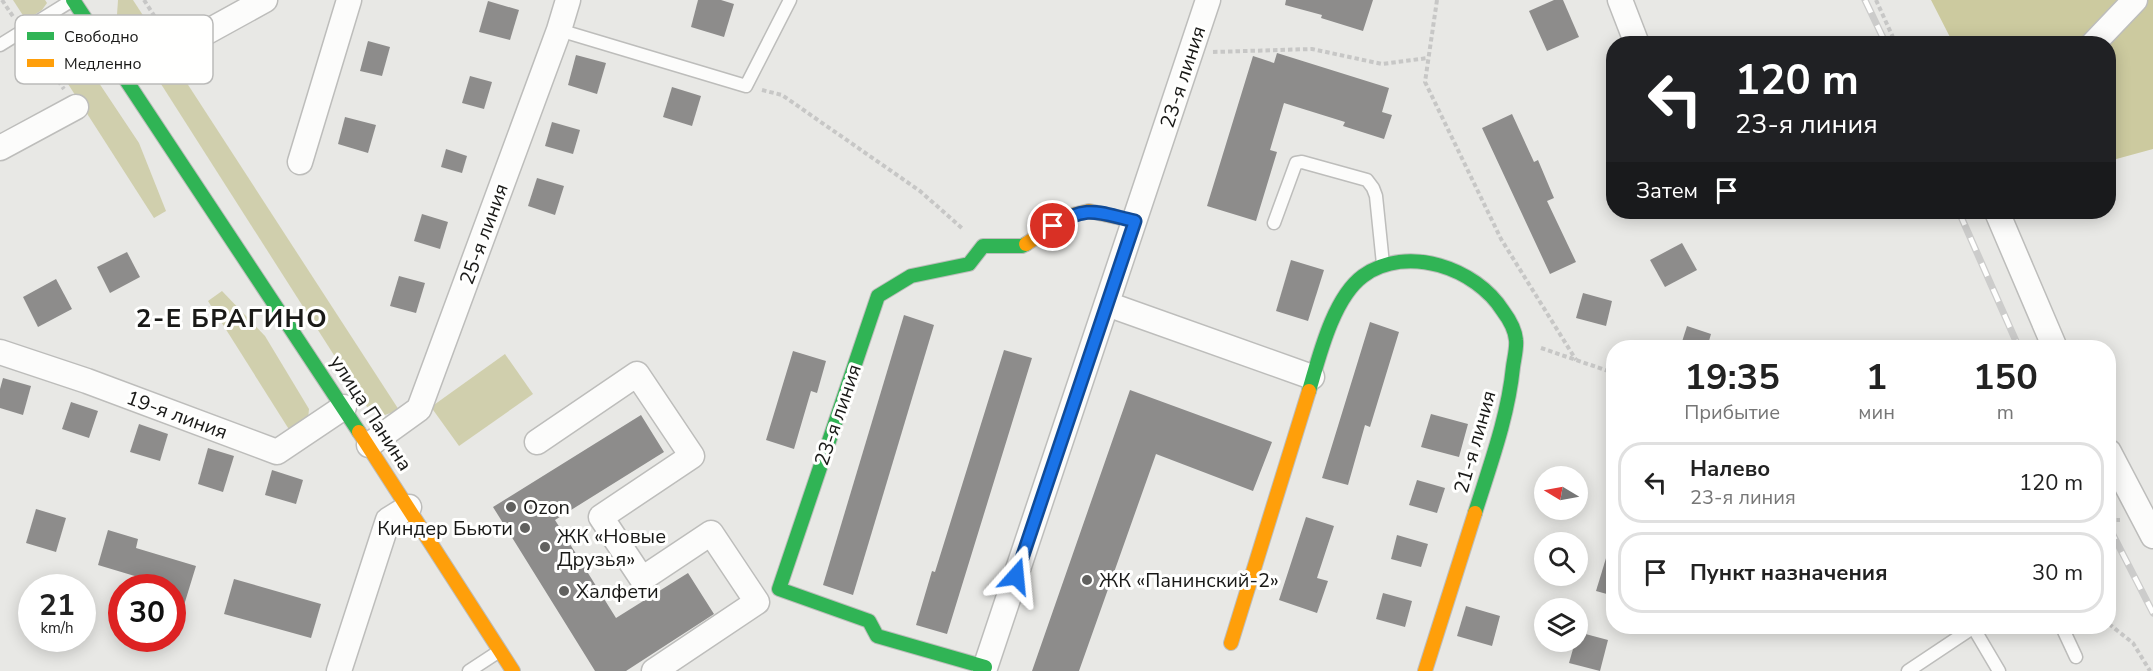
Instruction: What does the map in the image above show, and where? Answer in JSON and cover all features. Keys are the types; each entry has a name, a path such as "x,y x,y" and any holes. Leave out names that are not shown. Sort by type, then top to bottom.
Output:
{"street":[{"path":"213,29 266,0"},
{"path":"300,162 350,0"},
{"name":"25-я линия","path":"369,445 419,409 559,30 568,0"},
{"name":"23-я линия","path":"983,246 969,264 911,276 878,296 779,589 869,621 877,636 985,669 1208,0"},
{"path":"1620,0 1634,36"},
{"path":"2101,36 2135,0"},
{"name":"улица Панина","path":"132,84 369,445 513,671"},
{"path":"0,148 76,107"},
{"path":"983,246 1022,246 1068,216 1089,211 1135,221"},
{"path":"2000,219 2052,340"},
{"name":"21-я линия","path":"1383,265 1406,261 1428,264 1455,270 1480,284 1497,301 1511,322 1516,340 1511,387 1499,438 1425,671"},
{"path":"1231,643 1329,326 1350,290 1362,277 1383,265"},
{"path":"1107,304 1312,378"},
{"name":"19-я линия","path":"0,352 87,381 278,452 344,407"},
{"path":"537,442 637,374 692,456 600,517 642,579 711,533 757,602 654,671"},
{"path":"2116,465 2153,536"},
{"path":"339,671 388,520 409,507"}],"lane":[{"path":"559,30 746,86 790,0"},
{"path":"56,15 79,4"},
{"path":"0,45 15,36"},
{"path":"1274,223 1296,163 1302,162 1367,180 1376,196 1383,265"},
{"path":"1908,671 1964,634"},
{"path":"1978,634 1999,671"},
{"path":"2065,634 2076,657"},
{"path":"469,671 500,650"}],"path":[{"path":"2,0 15,19"},
{"path":"144,0 154,15"},
{"path":"1437,0 1425,82 1501,238 1576,360"},
{"path":"1876,0 1892,36"},
{"path":"1191,52 1312,49 1382,64 1428,58"},
{"path":"60,84 76,107"},
{"path":"746,86 782,95 920,192 983,246"},
{"path":"1516,340 1606,370"},
{"path":"2116,630 2133,643 2150,671"}],"green space":[{"path":"13,0 45,0 47,3 34,15 23,15"},
{"path":"118,0 133,0 143,15 117,15"},
{"path":"68,84 100,84 139,143 166,211 154,218"},
{"path":"161,84 187,84 399,410 382,416 369,410"},
{"path":"222,291 265,336 309,409 308,419 290,431 208,301"},
{"path":"505,354 533,394 459,446 431,407"}],"shaded area":[{"path":"1931,0 2153,0 2153,149 2116,159 2116,36 1949,36"}],"building":[{"path":"698,0 721,0 734,4 724,37 691,27"},
{"path":"1286,0 1373,0 1363,31 1321,18 1322,15 1285,5"},
{"path":"1554,0 1563,0 1579,37 1547,51 1529,11"},
{"path":"488,1 519,10 510,40 479,32"},
{"path":"368,41 390,47 382,76 360,71"},
{"path":"1277,53 1389,88 1382,112 1392,115 1384,139 1343,126 1345,122 1284,103 1270,150 1277,152 1256,221 1207,206 1253,56 1274,63"},
{"path":"576,55 606,63 597,94 568,85"},
{"path":"470,76 492,82 484,109 462,103"},
{"path":"672,87 701,96 692,126 663,117"},
{"path":"1512,114 1534,162 1538,160 1554,198 1547,201 1576,262 1550,274 1482,128"},
{"path":"345,117 376,125 368,153 338,144"},
{"path":"552,122 580,130 573,154 545,146"},
{"path":"446,149 467,156 462,173 441,167"},
{"path":"537,178 564,186 555,215 528,206"},
{"path":"422,214 448,222 440,249 414,241"},
{"path":"1682,243 1697,270 1665,287 1650,260"},
{"path":"127,252 140,277 110,293 97,267"},
{"path":"1291,260 1324,270 1308,321 1276,311"},
{"path":"399,276 425,283 416,313 390,306"},
{"path":"56,279 72,309 38,327 23,297"},
{"path":"1583,293 1612,301 1606,326 1576,318"},
{"path":"904,315 934,325 853,595 823,585"},
{"path":"1370,322 1399,332 1370,427 1365,425 1348,485 1322,478"},
{"path":"1687,326 1711,334 1709,340 1683,340"},
{"path":"1004,350 1032,358 947,634 916,625 932,571 935,572"},
{"path":"793,351 826,361 817,393 811,391 794,449 766,440"},
{"path":"3,378 31,386 23,415 0,408 0,389"},
{"name":"ЖК «Панинский-2»","path":"1130,390 1272,442 1253,491 1156,454 1079,671 1032,671"},
{"path":"71,402 98,411 89,438 62,429"},
{"path":"1431,414 1468,424 1459,457 1421,447"},
{"name":"ЖК «Новые Друзья»","path":"641,415 664,452 555,520 616,618 688,573 714,614 626,671 595,671 493,507"},
{"path":"139,424 168,434 160,461 130,452"},
{"path":"208,448 234,456 223,492 198,484"},
{"path":"272,470 303,480 296,504 265,495"},
{"path":"1417,480 1445,488 1437,513 1409,505"},
{"path":"36,509 66,518 56,552 26,543"},
{"path":"1306,517 1334,526 1317,578 1328,581 1317,613 1279,600"},
{"path":"108,530 138,539 136,548 196,566 186,599 186,574 128,574 98,565"},
{"path":"1397,535 1428,544 1421,567 1391,559"},
{"path":"1606,558 1606,594 1596,591"},
{"path":"234,579 321,604 311,638 224,614"},
{"path":"1383,593 1412,601 1405,627 1376,619"},
{"path":"1466,606 1500,616 1492,646 1457,636"},
{"path":"1588,635 1608,640 1600,671 1569,663 1572,652 1588,652"}],"railway":[{"path":"1865,0 1882,36"},
{"path":"1962,219 2015,340"},
{"path":"2116,541 2153,613"}],"traffic: fast":[{"path":"73,0 83,15"},
{"path":"129,84 359,432"},
{"path":"985,667 877,636 869,621 779,589 878,296 911,276 969,264 983,246 1022,246 1026,244"},
{"path":"1309,391 1335,313 1352,286 1363,276 1381,267 1400,262 1420,262 1439,265 1476,283 1491,296 1505,314 1513,328 1516,350 1503,423 1475,513"}],"traffic: slow":[{"path":"1026,244 1068,216 1089,211 1135,221"},
{"path":"1231,643 1309,391"},
{"path":"359,432 513,671"},
{"path":"1425,671 1475,513"}],"place":[{"name":"Ozon","path":"511,507"},
{"name":"Киндер Бьюти","path":"525,528"},
{"name":"ЖК «Новые Друзья»","path":"545,547"},
{"name":"ЖК «Панинский-2»","path":"1087,580"},
{"name":"Халфети","path":"564,591"}],"district":[{"name":"2-Е БРАГИНО","path":"232,318"}],"route":[{"path":"1016,576 1135,221 1089,211 1068,216 1053,226"}]}
